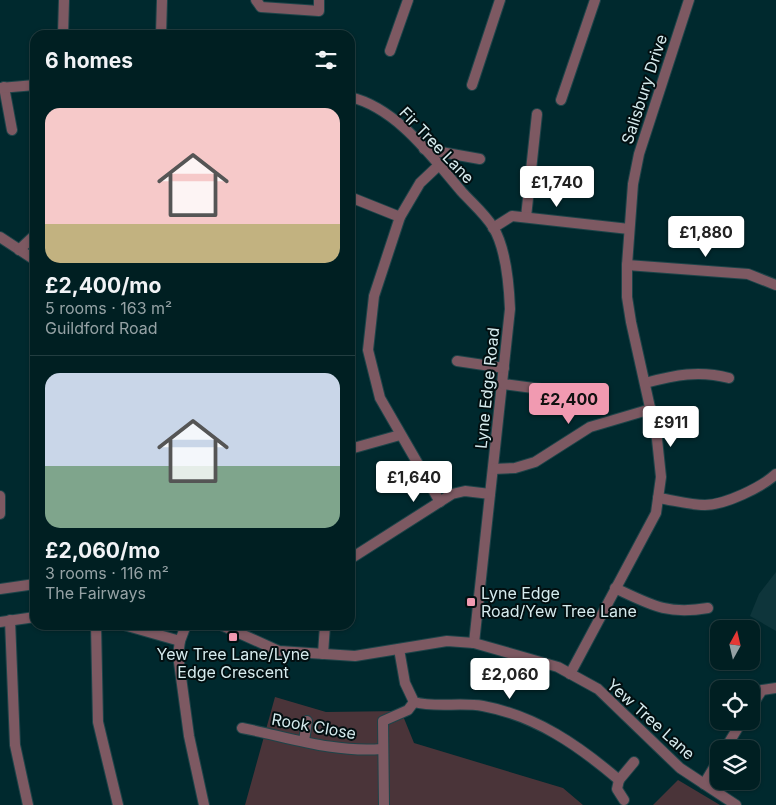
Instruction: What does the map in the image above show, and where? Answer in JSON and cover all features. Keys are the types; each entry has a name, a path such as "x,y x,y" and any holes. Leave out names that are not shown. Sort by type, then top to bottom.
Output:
{"street":[{"path":"63,30 64,0"},
{"path":"161,30 162,0"},
{"path":"256,0 261,7 318,11 320,0"},
{"path":"390,51 408,0"},
{"path":"472,85 500,0"},
{"path":"561,100 595,0"},
{"name":"Salisbury Drive","path":"570,674 656,513 661,478 657,439 627,297 629,229 633,184 639,154 689,0"},
{"path":"12,130 2,87 30,85"},
{"name":"Fir Tree Lane","path":"355,99 374,106 395,121 424,149 493,228"},
{"path":"526,217 538,114"},
{"path":"424,149 480,160"},
{"path":"439,166 420,183 400,216 374,296 368,350 380,398 440,502"},
{"path":"355,199 400,216"},
{"path":"493,228 512,216 629,229"},
{"name":"Lyne Edge Road","path":"474,644 510,308 508,273 493,228"},
{"path":"0,237 30,257"},
{"path":"18,250 30,239"},
{"path":"627,266 748,274 776,285"},
{"path":"456,361 504,368"},
{"path":"645,383 686,373 713,374 729,378"},
{"path":"503,384 541,389"},
{"path":"493,469 516,468 535,462 590,427 651,409"},
{"path":"355,448 400,435"},
{"path":"658,498 706,505 741,495 769,480 776,474"},
{"path":"355,555 459,492 490,494"},
{"path":"0,496 0,514"},
{"path":"0,589 30,585"},
{"path":"615,588 654,606 676,611 708,608"},
{"path":"28,805 15,745 5,621 30,618"},
{"path":"96,630 98,722 118,805"},
{"path":"142,630 180,641"},
{"path":"184,630 178,655 189,736 204,805"},
{"name":"Yew Tree Lane","path":"232,630 279,651 355,656 447,641 474,644 558,667 598,689 680,768 736,805"},
{"path":"323,654 325,630"},
{"path":"399,649 407,691 414,702"},
{"path":"760,693 762,690 776,688"},
{"path":"384,805 383,721 408,710 414,702"},
{"path":"414,702 482,706 532,721 559,734 590,755 619,780"},
{"path":"304,741 307,721"},
{"name":"Rook Close","path":"242,728 343,748 382,749"},
{"path":"624,800 618,789 619,780 634,762"},
{"path":"704,784 710,774"}],"shaded area":[{"path":"776,572 776,631 760,620 750,616 759,594"},
{"path":"275,697 326,712 401,711 414,743 563,788 583,805 245,805"},
{"path":"678,780 720,805 653,805"}],"place":[{"name":"Lyne Edge Road/Yew Tree Lane","path":"471,602"},
{"name":"Yew Tree Lane/Lyne Edge Crescent","path":"233,637"}]}
